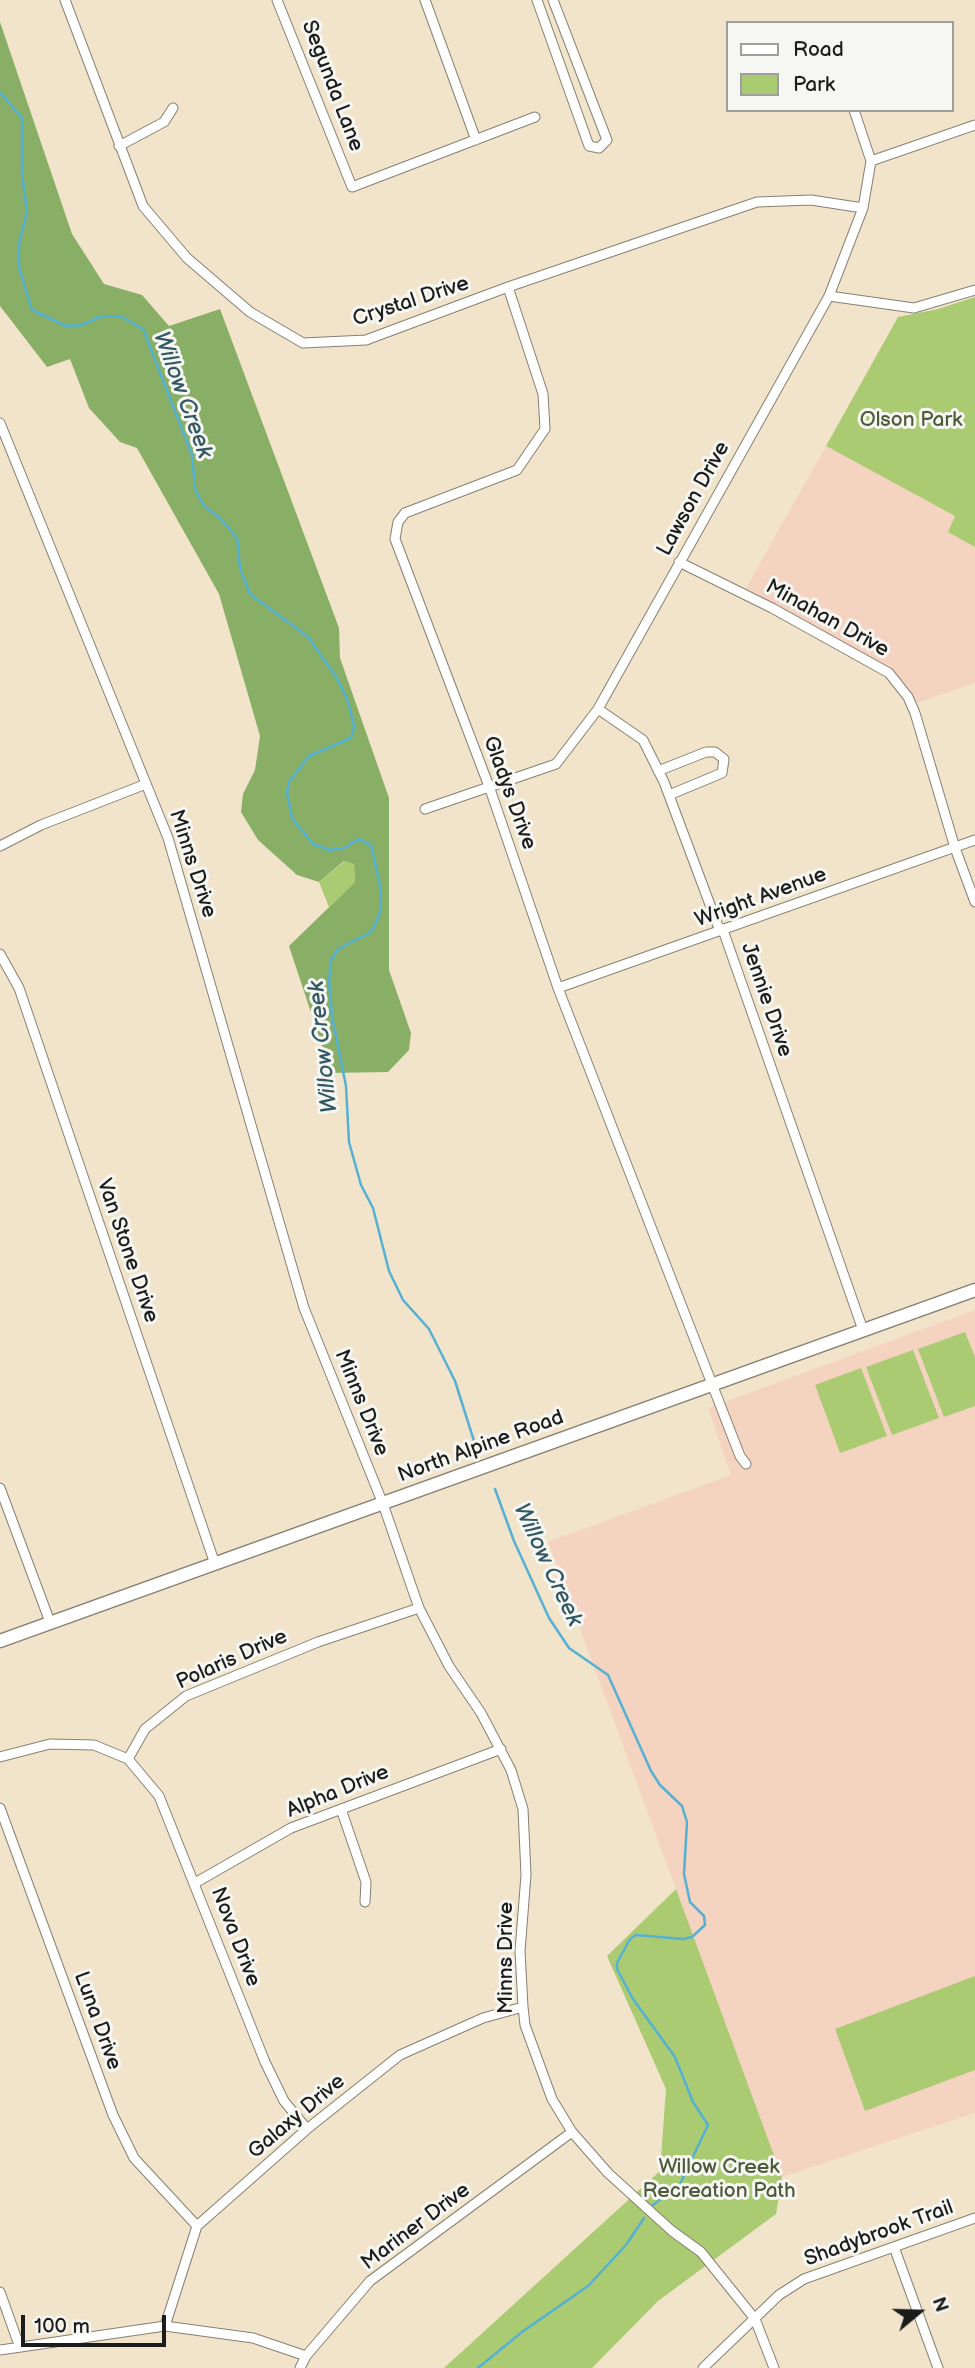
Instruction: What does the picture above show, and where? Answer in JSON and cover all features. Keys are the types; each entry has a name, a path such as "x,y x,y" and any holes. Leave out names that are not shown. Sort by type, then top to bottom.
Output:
{"main road":[{"name":"North Alpine Road","path":"0,1641 713,1382 975,1290"}],"street":[{"name":"Crystal Drive","path":"65,0 143,206 187,258 250,312 303,343 366,341 508,287 757,202 811,200 863,208"},
{"name":"Segunda Lane","path":"277,0 352,187 476,140"},
{"path":"425,0 476,140 536,117"},
{"path":"537,0 590,146 600,148 607,139 553,0"},
{"path":"119,146 164,122 173,108"},
{"name":"Lawson Drive","path":"425,809 490,789 556,764 598,709 829,296 863,208 871,161 855,112"},
{"path":"871,161 975,125"},
{"name":"Gladys Drive","path":"508,287 543,394 545,429 517,470 405,513 398,522 395,539 490,789 558,988 746,1464"},
{"path":"829,296 914,307 975,290"},
{"name":"Minns Drive","path":"0,423 168,838 304,1308 383,1504 419,1608 449,1665 501,1749 523,1809 526,1875 520,1951 523,2007 525,2025 552,2099 572,2132 638,2202 701,2252 755,2319 774,2368"},
{"name":"Minahan Drive","path":"679,562 772,608 889,673 908,697 915,713 955,848 975,902"},
{"name":"Jennie Drive","path":"598,709 643,740 669,795 718,926 723,930 863,1330"},
{"path":"658,771 706,752 715,752 723,760 722,773 669,795"},
{"path":"0,846 41,825 146,784"},
{"name":"Wright Avenue","path":"558,988 975,841"},
{"name":"Van Stone Drive","path":"0,954 19,988 215,1563"},
{"path":"0,1488 50,1622"},
{"name":"Polaris Drive","path":"128,1759 145,1729 186,1696 318,1642 419,1608"},
{"path":"0,1757 50,1744 94,1745 128,1759"},
{"name":"Alpha Drive","path":"195,1883 291,1828 501,1749"},
{"name":"Nova Drive","path":"128,1759 159,1796 265,2062 284,2101 307,2129"},
{"name":"Luna Drive","path":"0,1808 113,2115 134,2158 198,2226"},
{"path":"341,1809 366,1882 365,1902"},
{"name":"Galaxy Drive","path":"198,2226 307,2129 400,2055 483,2018 523,2007"},
{"name":"Mariner Drive","path":"300,2368 306,2356 370,2281 572,2132"},
{"name":"Shadybrook Trail","path":"703,2368 779,2295 804,2279 975,2218"},
{"path":"165,2326 198,2226"},
{"path":"894,2247 938,2368"},
{"path":"0,2292 19,2345"},
{"path":"0,2350 19,2345 165,2326 253,2338 306,2356"}],"shaded area":[{"path":"826,446 955,516 948,532 975,547 975,683 917,703 905,683 890,669 746,588"},
{"path":"975,1310 975,2113 782,2177 548,1542 731,1475 708,1408"}],"green space":[{"path":"0,22 72,234 104,284 142,295 169,326 220,309 339,628 340,658 389,798 389,970 411,1033 409,1050 388,1072 331,1073 289,946 355,882 354,864 344,861 319,882 297,875 258,840 241,812 243,794 255,770 260,736 219,594 137,448 120,442 89,408 70,359 47,367 0,306"},
{"name":"Olson Park","path":"975,297 975,547 948,532 955,516 826,446 898,317 938,309"},
{"path":"345,861 354,864 355,882 329,907 319,882"},
{"path":"965,1332 975,1357 975,1406 944,1417 918,1349"},
{"path":"913,1350 939,1418 892,1435 866,1367"},
{"path":"861,1368 887,1436 840,1453 815,1385"},
{"name":"Willow Creek Recreation Path","path":"676,1889 782,2177 776,2214 658,2301 592,2368 444,2368 660,2171 666,2089 607,1956"},
{"path":"975,1976 975,2070 865,2111 835,2029"}],"waterway":[{"name":"Willow Creek","path":"0,92 22,118 22,174 27,212 19,244 19,267 32,310 66,326 82,325 99,317 120,316 143,329 192,455 195,489 204,506 221,519 237,538 240,568 250,594 308,637 337,678 348,701 354,726 351,738 309,756 289,782 287,793 292,818 313,844 330,850 344,848 358,839 371,845 380,885 381,908 377,921 371,932 338,949 331,960 329,981 332,1016 346,1086 349,1142 361,1185 373,1208 389,1271 403,1300 429,1329 455,1381 474,1441"},
{"name":"Willow Creek","path":"495,1489 514,1541 549,1618 569,1648 608,1675 651,1771 660,1785 682,1806 687,1822 684,1874 690,1902 704,1916 705,1925 692,1937 683,1939 636,1935 630,1939 617,1963 617,1969 633,1999 675,2057 693,2102 708,2125 680,2184 653,2205"},
{"name":"Willow Creek","path":"478,2368 522,2332 588,2286 626,2245 644,2218"}]}
